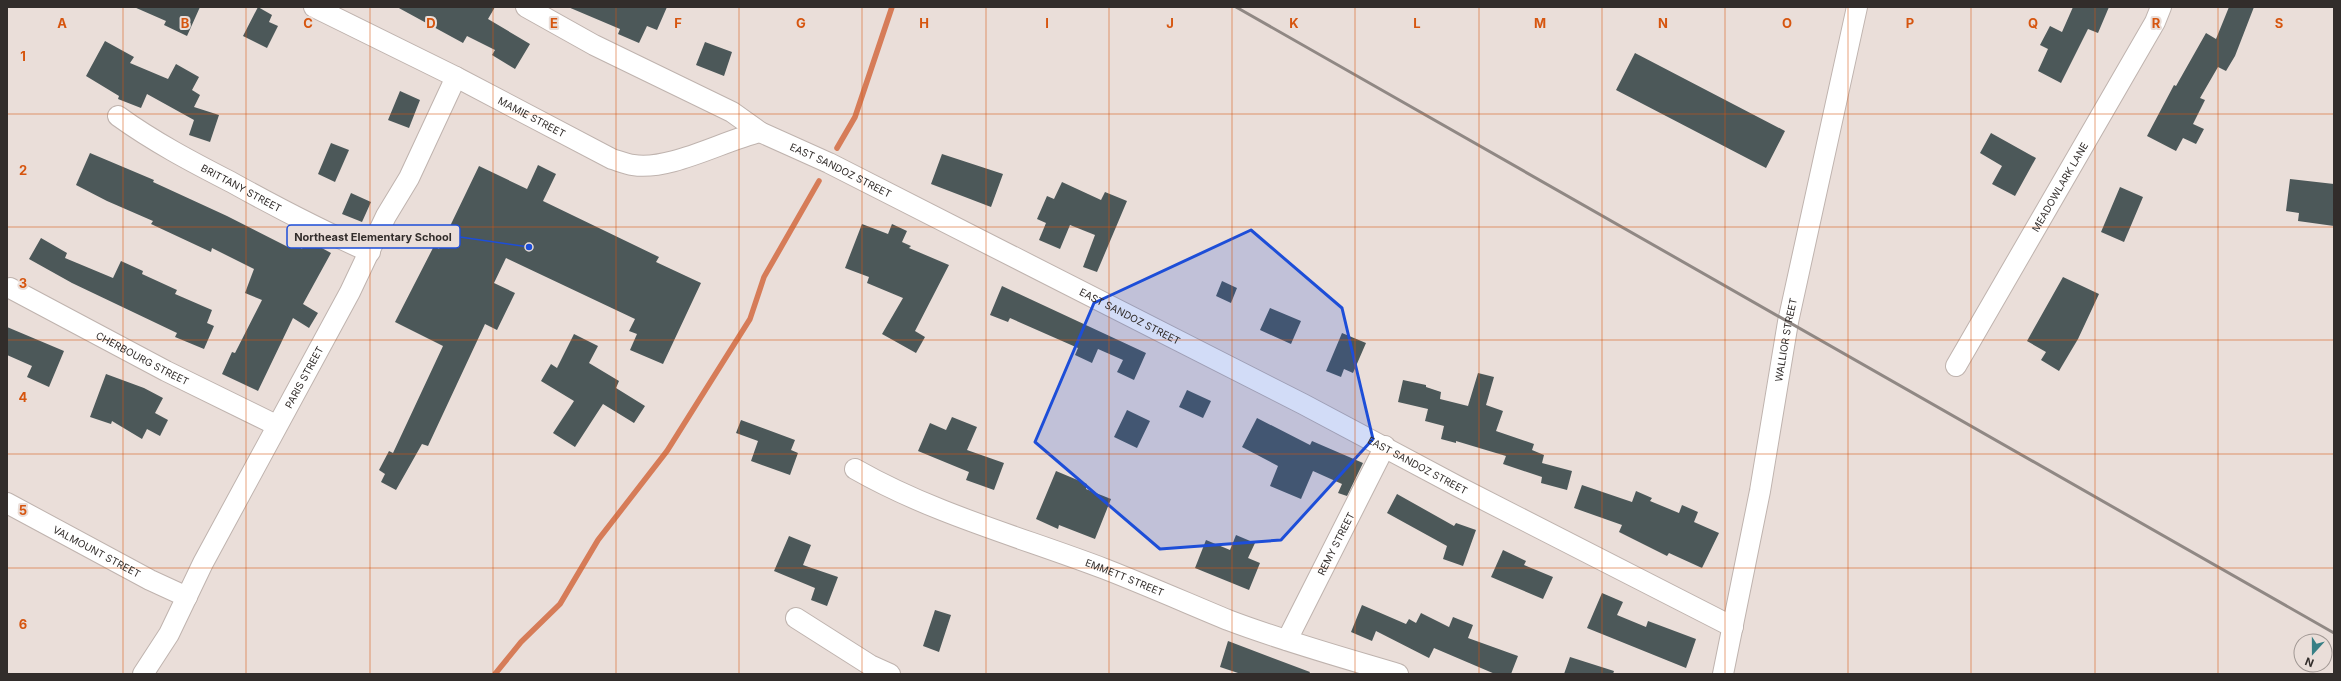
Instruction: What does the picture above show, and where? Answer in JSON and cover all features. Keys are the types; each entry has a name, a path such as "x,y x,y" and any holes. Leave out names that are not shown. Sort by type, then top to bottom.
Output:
{"street":[{"name":"MAMIE STREET","path":"314,7 456,77 573,140 612,159 634,166 678,160 737,137 760,132"},
{"name":"EAST SANDOZ STREET","path":"526,7 594,45 732,112 760,132 828,163 1384,446 1460,487 1733,627"},
{"name":"WALLIOR STREET","path":"1723,674 1760,491 1788,322 1857,7"},
{"name":"MEADOWLARK LANE","path":"1956,366 2156,22 2161,7"},
{"name":"PARIS STREET","path":"143,674 169,634 203,563 276,425 350,292 386,216 409,178 456,77"},
{"name":"BRITTANY STREET","path":"118,116 178,154 294,216 370,252"},
{"name":"CHERBOURG STREET","path":"10,288 166,371 276,425"},
{"name":"REMY STREET","path":"1287,640 1384,446"},
{"name":"EMMETT STREET","path":"855,469 877,482 938,510 1105,569 1228,620 1398,674"},
{"name":"VALMOUNT STREET","path":"7,503 150,580 187,597"},
{"path":"796,618 870,666 890,674"}],"highlighted area":[{"path":"1251,230 1342,308 1373,439 1281,540 1160,549 1035,442 1094,303"}],"building":[{"path":"134,7 200,7 187,36 164,25 166,21"},
{"path":"258,7 272,15 269,22 278,26 267,48 243,36"},
{"path":"397,7 495,7 488,19 530,44 515,69 492,55 495,50 467,36 463,43"},
{"path":"568,7 667,7 657,30 647,26 639,43 618,34 620,29"},
{"path":"2073,7 2109,7 2098,33 2088,29 2061,83 2038,71 2048,49 2040,45 2050,26 2062,32"},
{"path":"2229,7 2254,7 2235,56 2226,71 2218,67 2200,98 2205,100 2193,124 2204,129 2196,144 2183,138 2176,151 2147,136 2174,85 2176,86 2206,33 2216,39"},
{"path":"105,41 134,57 130,63 168,79 176,64 199,77 192,90 200,95 194,107 219,115 210,142 189,135 194,120 147,94 141,108 118,99 119,96 86,76"},
{"path":"705,42 732,52 724,76 696,65"},
{"path":"1635,53 1785,131 1766,168 1616,90"},
{"path":"400,91 420,100 409,128 388,120"},
{"path":"1991,133 2036,158 2015,196 1992,184 2002,166 1980,153"},
{"path":"331,143 349,150 335,182 318,174"},
{"path":"90,153 154,180 153,182 227,216 288,247 290,242 302,249 307,240 331,253 303,304 318,313 309,328 293,318 258,391 222,374 232,352 235,353 262,300 245,293 254,269 212,248 211,252 151,224 153,221 107,201 76,185"},
{"path":"942,154 1003,174 991,207 931,184"},
{"path":"538,165 556,174 543,201 659,257 656,262 701,283 663,364 630,350 637,334 629,331 635,319 506,258 494,283 515,293 497,330 485,324 428,446 422,444 396,490 381,482 385,474 379,470 389,451 393,453 443,346 395,322 434,246 439,249 479,166 527,189"},
{"path":"2290,179 2334,184 2334,226 2298,221 2299,213 2286,211"},
{"path":"1062,182 1101,200 1105,192 1127,201 1097,272 1083,267 1095,235 1070,225 1060,249 1039,240 1046,223 1037,219 1047,196 1054,199"},
{"path":"2120,187 2143,197 2124,242 2101,232"},
{"path":"351,193 371,202 362,222 342,214"},
{"path":"862,224 888,234 892,224 907,231 902,242 911,246 909,248 949,265 915,331 925,337 916,353 882,334 903,298 867,283 869,277 845,268"},
{"path":"41,238 67,253 65,258 113,278 121,261 143,271 142,274 177,290 175,294 212,310 207,323 214,326 204,349 175,337 177,333 72,283 29,259"},
{"path":"2063,277 2099,294 2078,339 2059,371 2041,360 2046,352 2027,341"},
{"path":"1222,281 1237,288 1231,303 1216,296"},
{"path":"1002,286 1146,353 1134,380 1117,372 1123,360 1098,349 1092,363 1075,355 1078,348 1010,318 1008,322 990,315"},
{"path":"1270,308 1301,321 1291,344 1260,330"},
{"path":"7,327 64,351 49,387 27,377 32,366 7,355"},
{"path":"1342,333 1366,343 1353,373 1344,369 1341,377 1326,371"},
{"path":"574,334 598,346 589,363 619,381 616,388 645,406 634,423 603,404 575,447 553,433 574,401 541,381 551,364 557,368"},
{"path":"1478,373 1494,377 1486,405 1503,411 1496,431 1534,444 1532,450 1544,455 1542,463 1572,471 1567,490 1541,483 1542,477 1503,464 1506,456 1456,441 1456,443 1441,439 1444,426 1425,421 1428,409 1398,402 1403,380 1426,385 1426,387 1441,392 1440,399 1468,406"},
{"path":"106,374 144,388 163,398 155,413 168,420 160,436 147,429 142,439 112,421 111,424 90,417"},
{"path":"1187,390 1211,401 1203,418 1179,407"},
{"path":"1127,410 1150,421 1137,448 1114,437"},
{"path":"952,417 977,427 967,450 1004,463 994,490 966,480 969,472 918,451 930,423 946,430"},
{"path":"1257,418 1310,445 1312,441 1363,463 1347,496 1338,493 1342,484 1313,471 1301,499 1270,486 1278,466 1242,447"},
{"path":"741,420 795,440 791,450 798,453 790,475 751,461 758,441 736,433"},
{"path":"1056,471 1087,484 1086,489 1111,499 1095,539 1059,525 1058,529 1036,519"},
{"path":"1582,485 1632,502 1636,491 1652,498 1650,501 1679,513 1682,505 1698,512 1694,522 1719,533 1702,568 1669,553 1667,556 1619,532 1622,525 1574,508"},
{"path":"1397,494 1454,526 1456,523 1476,530 1463,566 1443,559 1447,546 1387,513"},
{"path":"1236,535 1255,543 1248,558 1260,563 1249,590 1195,568 1206,540 1230,550"},
{"path":"789,536 811,545 803,565 838,577 827,606 811,600 815,588 774,571"},
{"path":"1503,550 1526,561 1524,565 1553,577 1543,599 1491,577"},
{"path":"1602,593 1623,602 1617,615 1646,627 1648,621 1696,639 1686,668 1587,628"},
{"path":"1362,605 1406,624 1409,619 1416,623 1421,613 1449,627 1453,617 1473,625 1468,638 1518,656 1511,674 1495,674 1434,648 1429,658 1376,631 1372,641 1351,632"},
{"path":"935,610 951,615 939,652 923,646"},
{"path":"1228,641 1310,672 1309,674 1241,674 1220,667"},
{"path":"1570,657 1614,671 1613,674 1564,674"}],"waterway":[{"path":"837,148 855,117 892,7"},
{"path":"495,674 521,642 560,604 598,540 667,451 750,319 764,277 819,181"}],"railway":[{"path":"1236,7 2334,633"}],"place":[{"name":"Northeast Elementary School","path":"529,247"}]}
